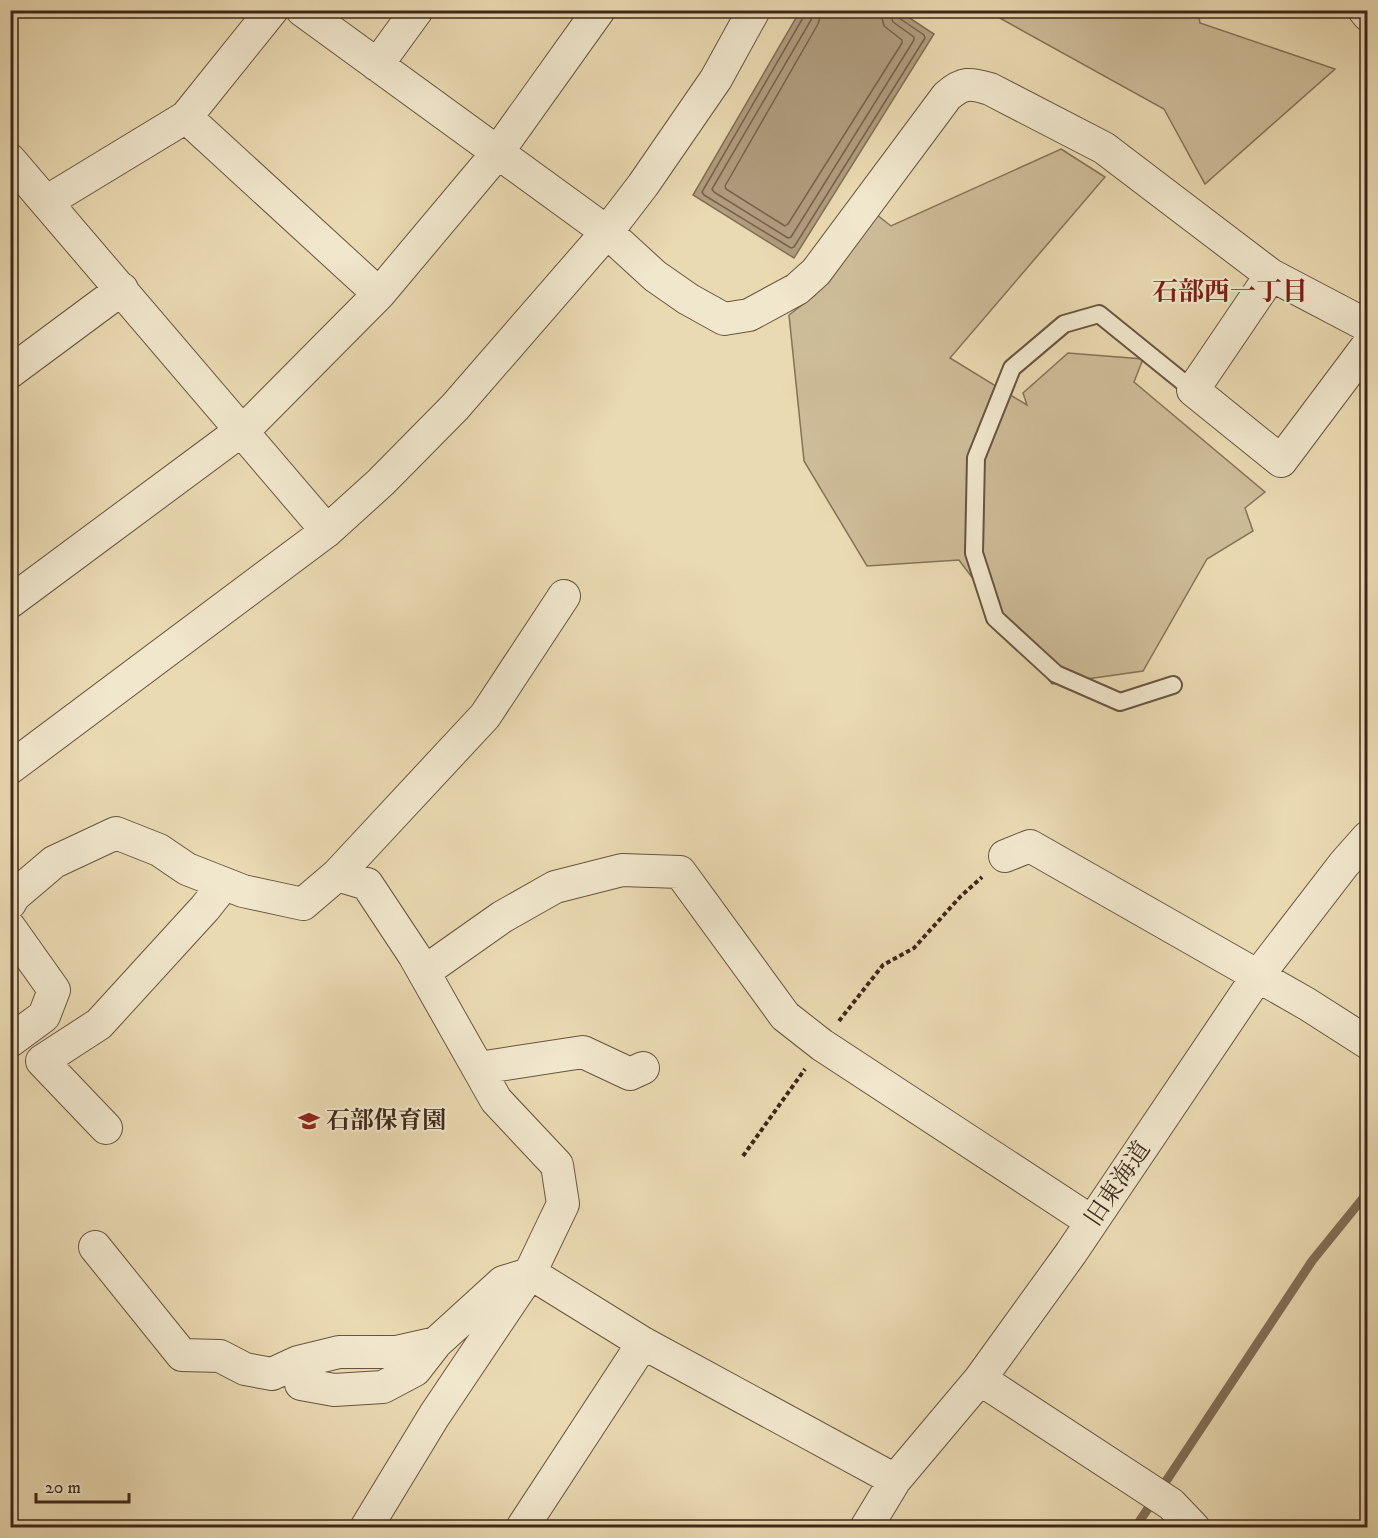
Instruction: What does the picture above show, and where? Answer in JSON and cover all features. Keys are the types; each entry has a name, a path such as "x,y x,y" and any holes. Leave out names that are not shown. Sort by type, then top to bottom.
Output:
{"street":[{"path":"46,202 186,117 272,10"},
{"path":"303,10 607,232 655,276 688,299 724,319 749,315 797,290 816,272 947,96 958,86 974,84 990,89 1104,148 1271,274 1368,326"},
{"path":"377,65 417,10"},
{"path":"10,602 242,431 379,294 498,152 599,10"},
{"path":"10,768 327,531 381,482 455,407 607,232 716,79 754,10"},
{"path":"1364,10 1368,15"},
{"path":"186,117 379,294"},
{"path":"10,160 327,531"},
{"path":"1271,274 1193,390 1281,461 1368,345"},
{"path":"10,372 122,290"},
{"path":"10,903 14,896 54,862 116,833 159,850 187,869 224,884 243,891 303,904 337,875 485,716 564,596"},
{"name":"旧東海道","path":"866,1527 895,1480 980,1379 1092,1222 1257,977 1344,864 1368,837"},
{"path":"1005,856 1030,846 1307,1005 1368,1043"},
{"path":"424,972 502,917 555,887 622,870 680,872 785,1016 822,1045 1092,1222"},
{"path":"337,875 368,884 424,972 496,1100 557,1166 563,1204 530,1273 434,1416 366,1527"},
{"path":"106,1128 42,1061 99,1024 205,908 224,884"},
{"path":"10,928 54,990 44,1016 10,1041"},
{"path":"479,1068 583,1052 630,1074 643,1068"},
{"path":"95,1247 182,1354 220,1356 245,1369 272,1374 298,1362 339,1352 396,1352 436,1342"},
{"path":"301,1384 334,1390 383,1387 415,1370 436,1342 503,1282 530,1273"},
{"path":"530,1273 643,1343 895,1480"},
{"path":"522,1527 643,1343"},
{"path":"980,1379 1171,1504 1194,1527"}],"lane":[{"path":"1173,685 1120,702 1056,674 995,618 974,553 976,458 1012,368 1064,324 1099,314 1193,390"}],"path":[{"path":"743,1156 822,1045 883,965 914,948 960,897 1005,856"}],"shaded area":[{"path":"987,11 1198,11 1200,23 1335,69 1205,184 1164,109"},
{"path":"1061,149 1105,177 950,358 1027,405 1023,393 1068,353 1143,359 1134,382 1265,492 1245,508 1253,531 1207,559 1143,671 1052,684 959,560 867,566 804,461 789,315 815,295 877,215 891,226"}],"water":[{"path":"800,11 899,11 934,34 794,258 693,195"}],"waterway":[{"path":"1135,1528 1312,1261 1368,1192"}],"place":[{"name":"石部保育園","path":"309,1121"}],"district":[{"name":"石部西一丁目","path":"1230,292"}]}
